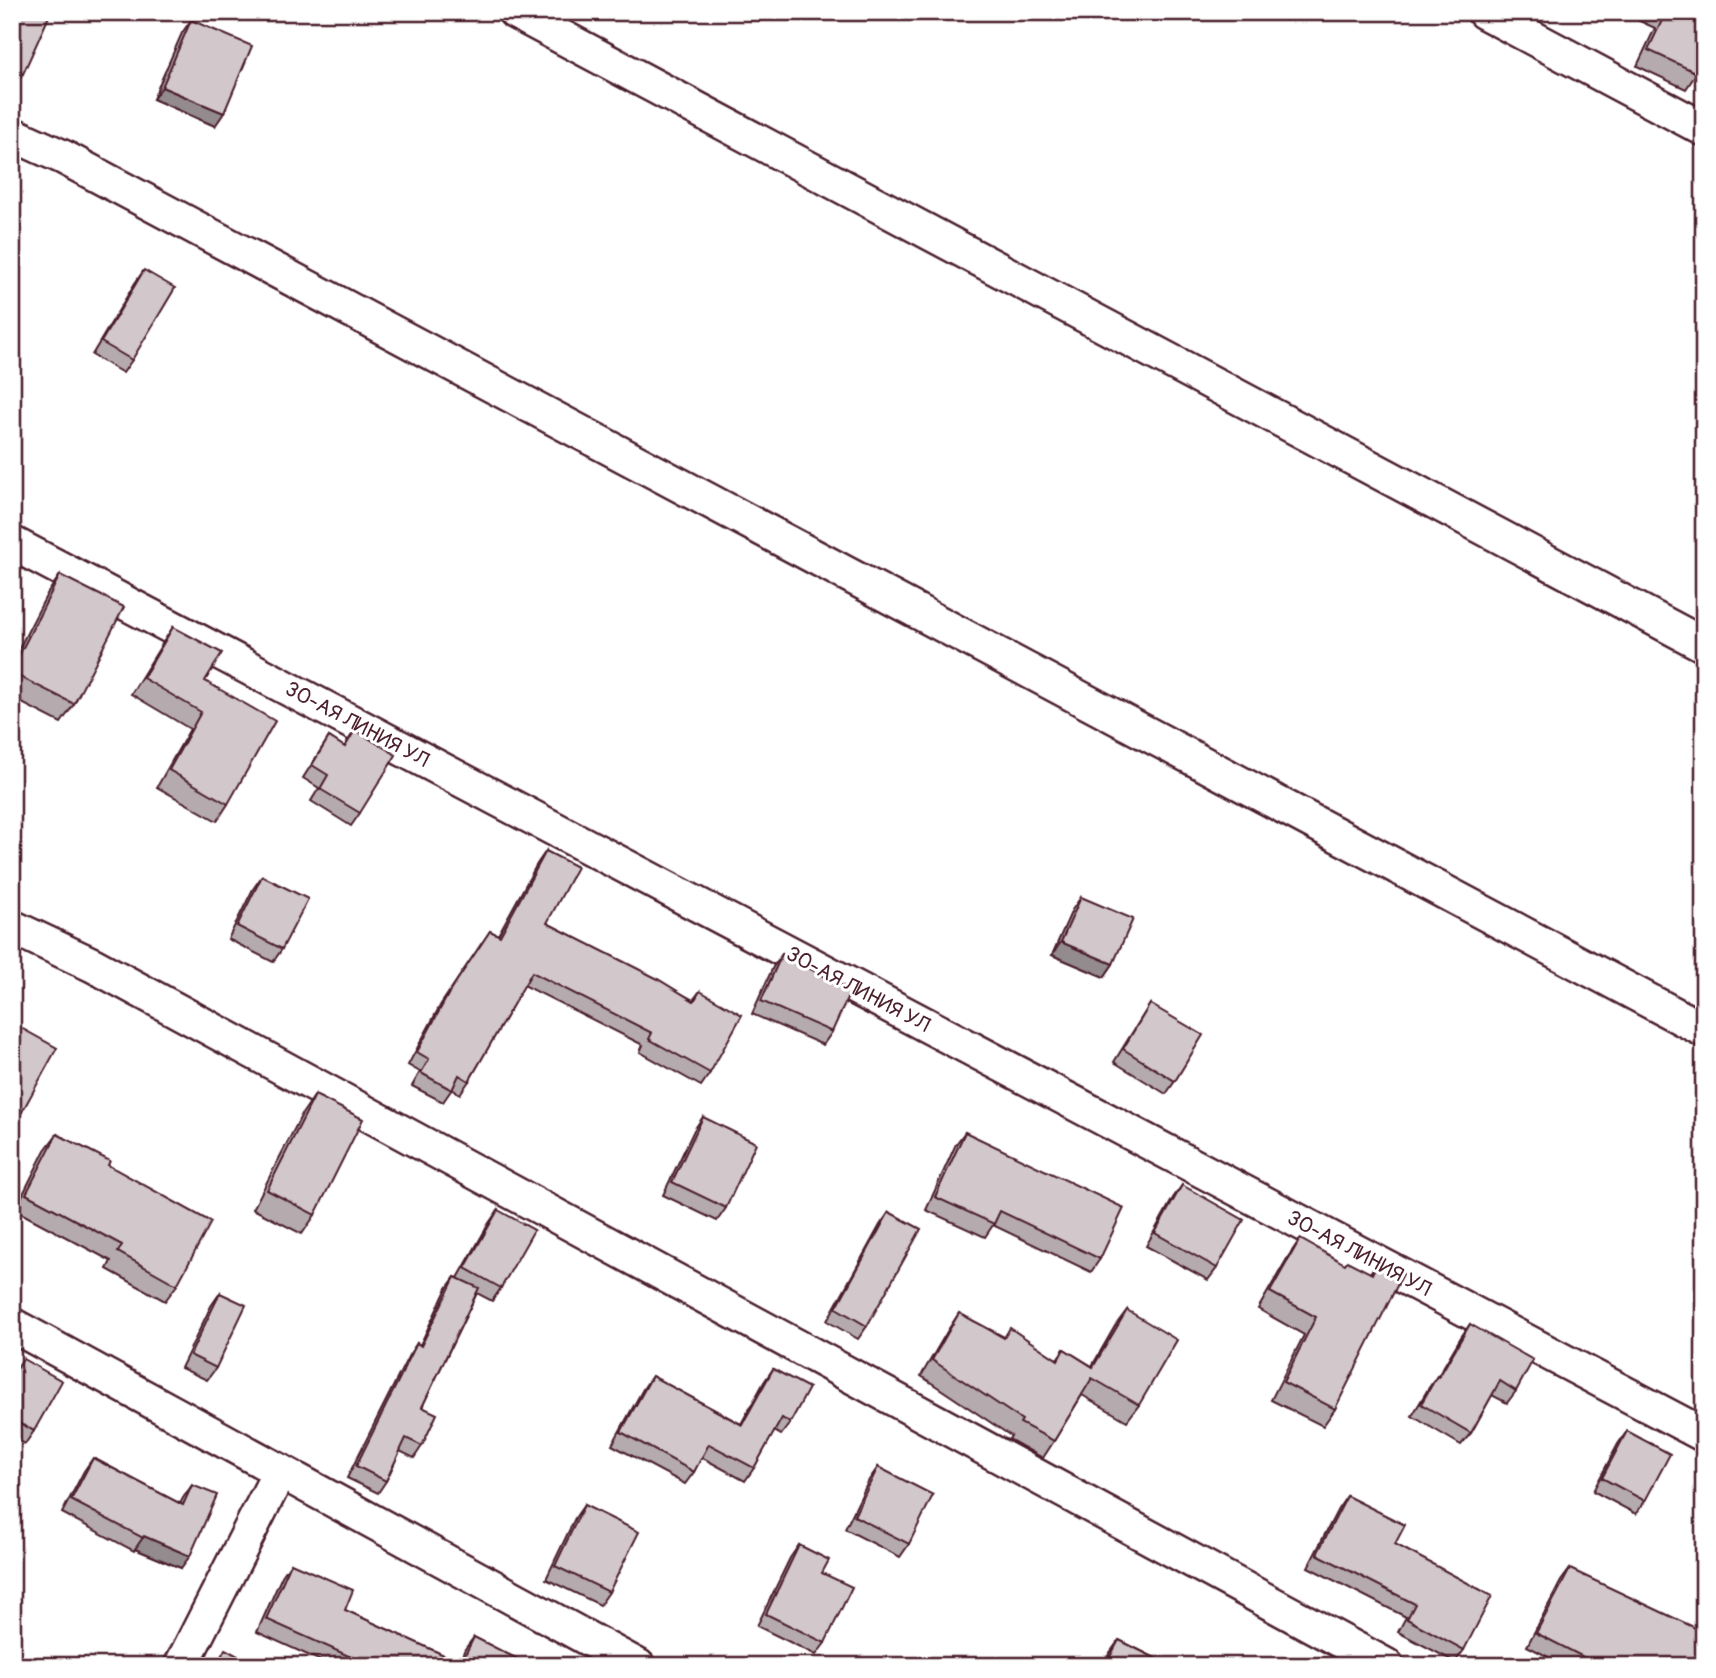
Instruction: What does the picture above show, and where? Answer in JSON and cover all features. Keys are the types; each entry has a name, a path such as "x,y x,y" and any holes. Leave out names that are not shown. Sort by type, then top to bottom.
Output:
{"street":[{"path":"514,12 1704,645"},
{"path":"1484,12 1704,129"},
{"path":"12,134 75,164 1704,1030"},
{"name":"30-АЯ ЛИНИЯ УЛ","path":"12,543 1704,1435"},
{"path":"12,927 93,965 1387,1666"},
{"path":"12,1325 638,1666"},
{"path":"180,1666 280,1471"}],"building":[{"path":"12,12 51,12 23,74 12,69"},
{"path":"1666,12 1704,12 1704,60 1697,73 1648,50"},
{"path":"191,20 252,46 224,113 162,87"},
{"path":"144,270 175,288 132,360 101,342"},
{"path":"60,575 124,607 74,704 12,673"},
{"path":"173,627 222,653 205,681 275,721 228,804 169,770 201,712 143,678"},
{"path":"355,730 396,755 360,813 320,789 328,775 312,765 329,737 345,747"},
{"path":"546,851 577,867 547,923 656,978 694,1001 700,991 742,1015 710,1073 649,1039 652,1033 532,972 469,1081 459,1075 452,1090 421,1073 429,1059 417,1052 450,991 490,931 500,936"},
{"path":"262,876 308,899 282,949 237,926"},
{"path":"1081,897 1133,919 1113,964 1061,942"},
{"path":"782,954 851,990 832,1032 761,1001"},
{"path":"1150,1004 1203,1035 1175,1081 1123,1049"},
{"path":"12,1023 57,1048 22,1112 12,1107"},
{"path":"315,1095 363,1119 315,1215 267,1190"},
{"path":"703,1117 756,1143 726,1208 672,1182"},
{"path":"965,1132 1124,1208 1100,1259 1000,1211 994,1224 935,1197"},
{"path":"57,1134 110,1161 108,1165 211,1222 177,1285 118,1252 122,1245 26,1194"},
{"path":"1182,1185 1244,1220 1217,1268 1155,1233"},
{"path":"498,1210 534,1230 501,1288 465,1268"},
{"path":"889,1212 921,1229 867,1326 836,1308"},
{"path":"1300,1239 1345,1264 1347,1261 1372,1274 1378,1261 1403,1274 1335,1409 1283,1382 1316,1317 1270,1292"},
{"path":"455,1277 479,1288 422,1407 437,1414 422,1446 406,1438 386,1481 356,1466 417,1343 421,1346"},
{"path":"220,1293 246,1305 216,1368 190,1355"},
{"path":"1127,1310 1177,1340 1139,1405 1092,1378 1054,1441 1020,1423 1022,1420 932,1360 959,1313 1004,1338 1010,1328 1058,1360 1064,1349 1093,1367"},
{"path":"1470,1324 1533,1360 1516,1391 1500,1381 1471,1433 1421,1404"},
{"path":"23,1359 62,1381 34,1431 12,1419 12,1377"},
{"path":"773,1369 809,1388 790,1423 782,1418 754,1468 709,1444 694,1472 621,1432 652,1376 742,1425"},
{"path":"1627,1431 1670,1454 1645,1501 1602,1478"},
{"path":"93,1458 183,1505 192,1485 217,1495 190,1556 144,1536 143,1538 71,1500"},
{"path":"878,1467 933,1495 909,1544 854,1516"},
{"path":"1347,1496 1405,1525 1395,1544 1492,1596 1464,1650 1407,1619 1415,1604 1317,1554"},
{"path":"584,1505 639,1532 609,1592 555,1566"},
{"path":"799,1545 829,1560 822,1573 852,1587 825,1643 766,1614"},
{"path":"291,1563 353,1590 345,1610 461,1663 474,1637 531,1666 347,1666 351,1657 266,1619"},
{"path":"1570,1569 1704,1632 1704,1638 1691,1666 1601,1666 1536,1633"},
{"path":"1119,1640 1171,1666 1105,1666"},
{"path":"225,1649 251,1663 249,1666 216,1666"}]}
